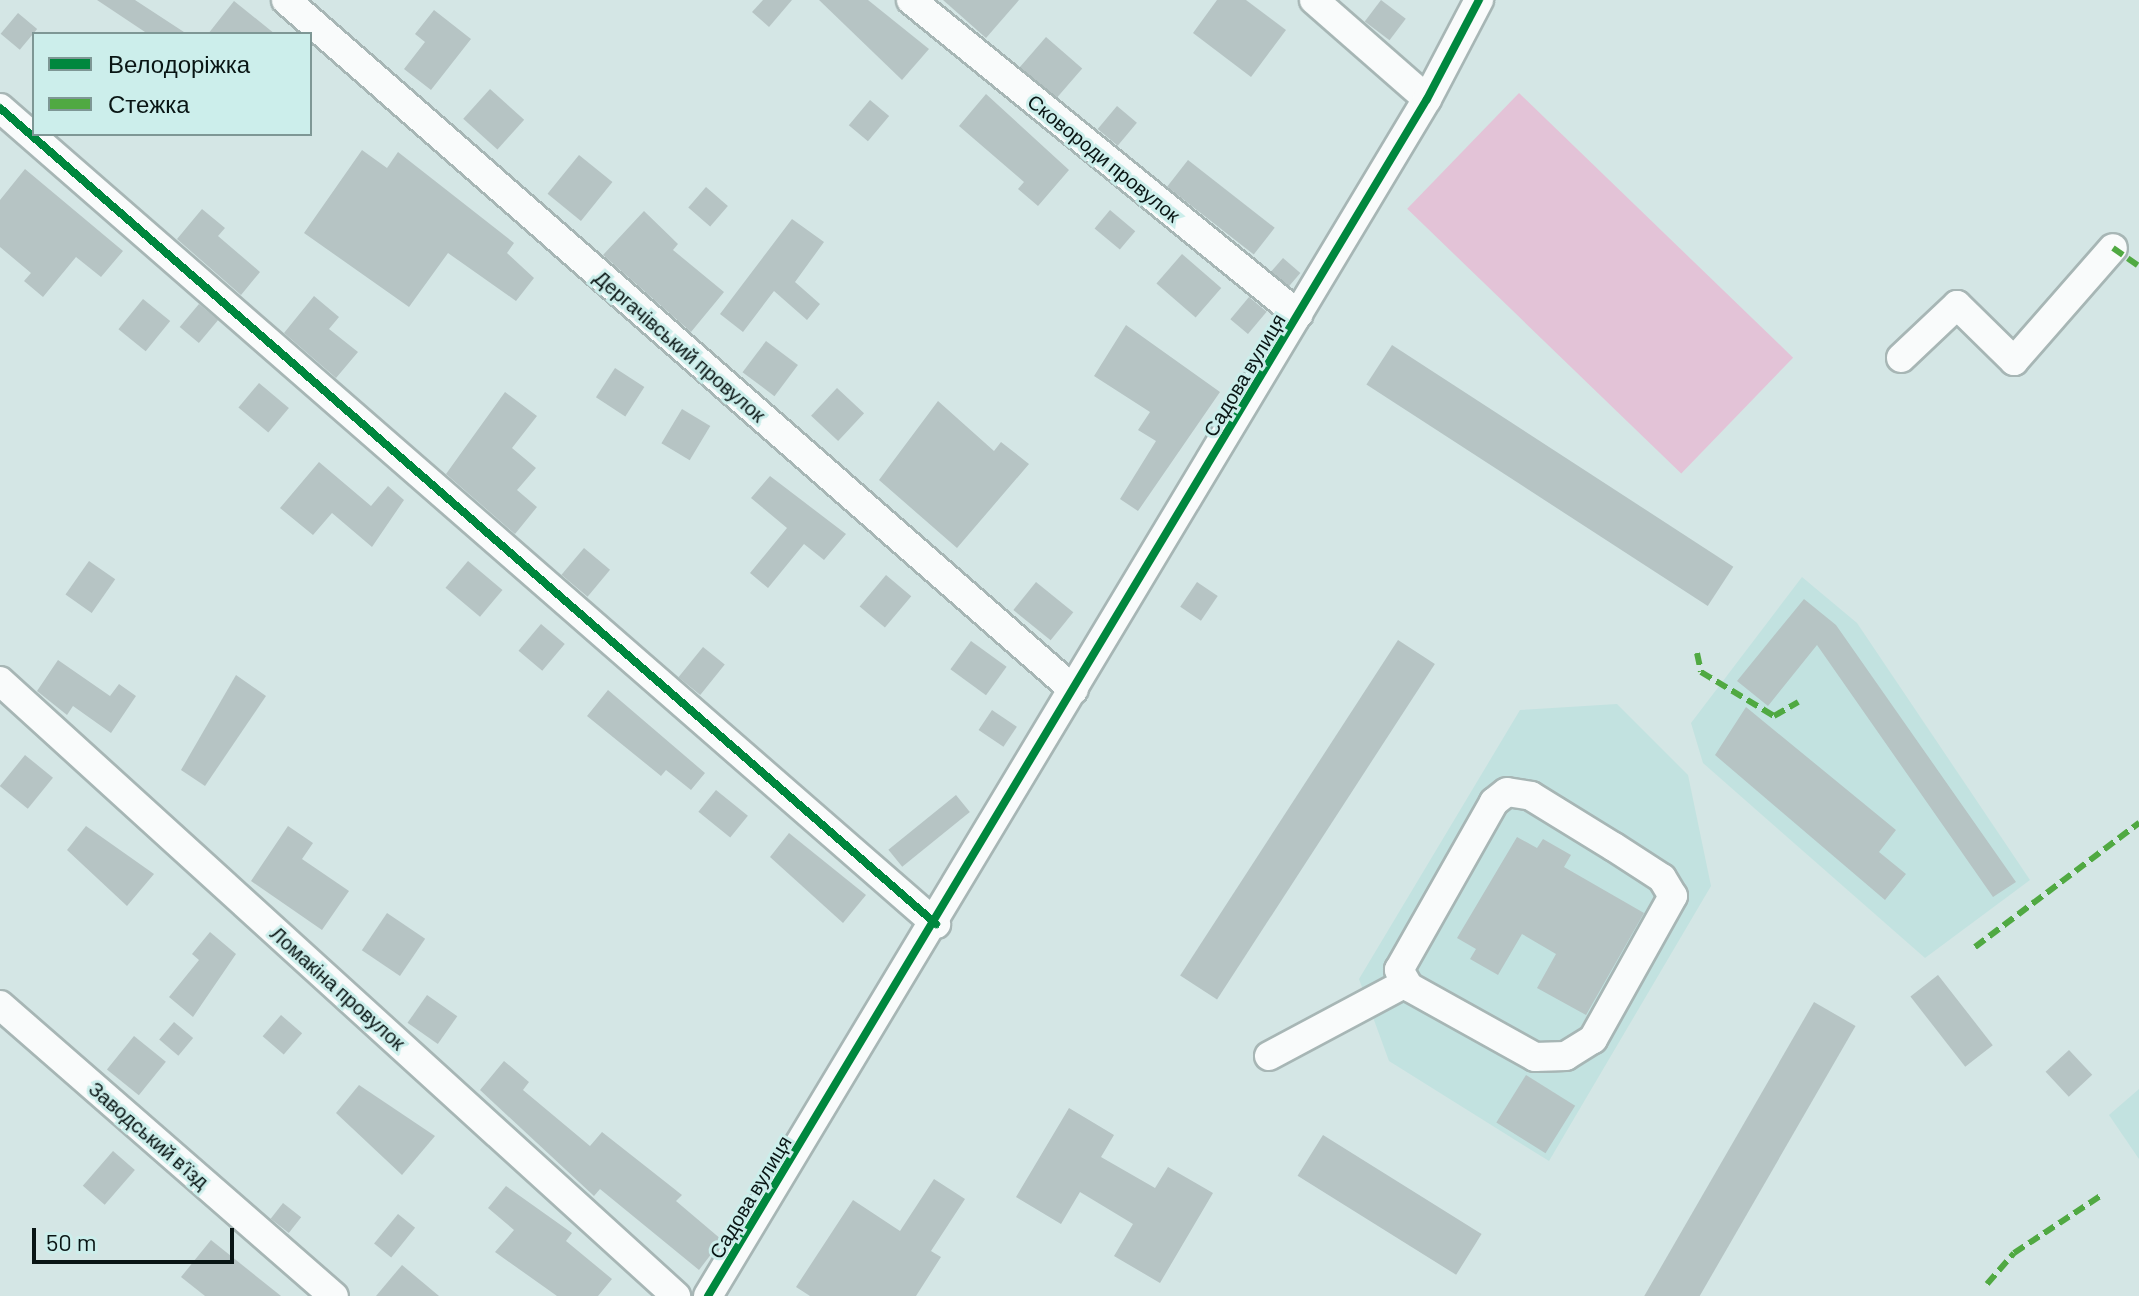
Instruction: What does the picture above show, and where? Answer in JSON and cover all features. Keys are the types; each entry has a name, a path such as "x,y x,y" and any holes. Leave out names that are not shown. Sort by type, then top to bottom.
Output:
{"street":[{"name":"Дергачівський провулок","path":"286,0 1074,690"},
{"name":"Сковороди провулок","path":"911,0 1298,315"},
{"path":"1314,0 1427,99"},
{"name":"Садова вулиця","path":"708,1296 936,924 1427,99 1479,0"},
{"path":"0,108 32,136"},
{"path":"32,136 936,924"},
{"path":"1901,358 1957,305 2014,361 2113,248"},
{"name":"Ломакіна провулок","path":"0,681 676,1296"},
{"path":"1507,792 1531,796 1671,889 1671,910 1593,1039 1566,1056 1535,1057 1406,983 1399,970 1494,802 1507,792"},
{"path":"1269,1056 1406,983"},
{"name":"Заводський в’їзд","path":"0,1005 334,1296"}],"shaded area":[{"path":"1519,93 1793,358 1681,473 1407,209"},
{"path":"1802,577 1857,623 2030,880 1925,958 1703,763 1691,723"},
{"path":"1617,704 1688,775 1711,886 1549,1161 1389,1061 1359,979 1520,710"},
{"path":"2139,1089 2139,1159 2109,1115"}],"building":[{"path":"97,0 135,0 184,32 145,32"},
{"path":"763,0 792,0 769,27 752,12"},
{"path":"819,0 868,0 929,49 902,80"},
{"path":"943,0 1019,0 986,38"},
{"path":"1217,0 1246,0 1286,30 1251,77 1193,33"},
{"path":"1381,0 1406,19 1390,40 1365,22"},
{"path":"234,1 273,32 210,32"},
{"path":"434,10 471,39 431,90 404,69 425,42 415,34"},
{"path":"18,13 37,29 20,50 1,34"},
{"path":"1046,37 1082,68 1056,99 1020,67"},
{"path":"490,89 524,120 497,150 463,119"},
{"path":"986,94 1069,170 1038,206 1018,189 1024,182 959,126"},
{"path":"870,100 889,116 868,141 849,125"},
{"path":"1117,106 1137,123 1118,146 1098,129"},
{"path":"362,150 387,168 398,152 514,243 507,253 534,278 516,301 448,253 409,307 304,233"},
{"path":"579,155 612,182 581,221 548,194"},
{"path":"1188,160 1275,228 1254,255 1167,187"},
{"path":"25,169 123,251 101,277 76,257 43,297 24,281 31,273 0,247 0,200"},
{"path":"706,187 728,206 710,226 688,207"},
{"path":"202,209 225,228 218,236 260,272 241,295 177,239"},
{"path":"1110,210 1135,231 1120,250 1095,228"},
{"path":"644,211 678,244 673,250 724,292 691,332 603,255"},
{"path":"792,219 824,242 795,282 820,304 807,320 774,291 743,332 720,314"},
{"path":"1182,254 1221,288 1196,318 1156,283"},
{"path":"1283,258 1300,273 1289,287 1271,272"},
{"path":"314,296 339,317 329,329 358,352 336,378 284,333"},
{"path":"1249,297 1267,312 1248,334 1230,319"},
{"path":"143,299 170,321 146,351 118,329"},
{"path":"199,304 218,320 199,343 180,327"},
{"path":"1126,325 1220,392 1138,511 1120,499 1156,441 1138,430 1150,412 1094,376"},
{"path":"766,341 798,365 774,396 743,372"},
{"path":"1392,345 1733,567 1708,606 1366,384"},
{"path":"615,368 644,387 625,416 596,397"},
{"path":"259,383 289,408 268,433 238,408"},
{"path":"837,388 864,413 838,441 811,416"},
{"path":"505,392 537,416 512,448 536,468 517,490 537,507 515,534 446,474"},
{"path":"938,401 994,451 1001,442 1029,464 957,548 879,480"},
{"path":"682,409 710,426 690,460 661,443"},
{"path":"319,462 371,506 388,486 404,500 372,547 332,513 313,535 280,508"},
{"path":"770,476 846,534 824,560 804,544 768,588 750,573 787,528 751,498"},
{"path":"584,548 610,570 588,597 562,575"},
{"path":"89,561 115,579 92,613 65,595"},
{"path":"468,561 502,590 480,617 446,588"},
{"path":"886,575 911,596 885,628 860,606"},
{"path":"1036,582 1073,612 1051,640 1013,610"},
{"path":"1197,582 1218,596 1201,621 1180,607"},
{"path":"1804,599 1836,625 2016,882 1993,897 1817,645 1768,706 1737,681"},
{"path":"541,624 565,644 542,671 519,651"},
{"path":"1398,640 1435,664 1217,999 1180,975"},
{"path":"971,641 1007,667 986,695 950,669"},
{"path":"703,647 725,665 700,695 678,677"},
{"path":"58,660 110,696 119,684 136,696 111,733 73,706 67,715 37,691"},
{"path":"236,675 266,696 205,786 181,770"},
{"path":"608,690 705,773 691,790 666,770 661,776 587,716"},
{"path":"1746,707 1896,830 1879,852 1906,874 1885,900 1715,755"},
{"path":"992,710 1017,727 1003,747 979,730"},
{"path":"25,755 53,778 28,809 0,786"},
{"path":"716,790 748,816 730,838 698,812"},
{"path":"956,795 970,812 902,867 888,850"},
{"path":"86,826 154,874 127,906 67,850"},
{"path":"288,826 313,843 302,859 349,891 322,930 251,881"},
{"path":"789,833 866,895 843,923 770,857"},
{"path":"1517,837 1537,848 1543,839 1571,855 1564,867 1644,913 1586,1015 1537,988 1556,954 1522,934 1498,975 1470,959 1476,949 1457,938"},
{"path":"387,913 425,939 400,976 362,950"},
{"path":"210,932 236,954 193,1017 169,997 199,960 192,954"},
{"path":"1938,975 1993,1045 1965,1067 1910,997"},
{"path":"427,995 457,1016 438,1044 407,1023"},
{"path":"1814,1002 1856,1026 1700,1296 1644,1296"},
{"path":"281,1015 302,1033 284,1055 263,1036"},
{"path":"174,1022 193,1038 178,1056 159,1040"},
{"path":"134,1036 166,1062 139,1095 107,1069"},
{"path":"2069,1050 2092,1075 2069,1097 2046,1072"},
{"path":"504,1061 529,1082 523,1090 590,1146 602,1132 682,1195 676,1201 722,1240 699,1270 600,1189 594,1196 480,1090"},
{"path":"1526,1075 1575,1106 1546,1153 1496,1122"},
{"path":"359,1085 435,1136 402,1175 336,1113"},
{"path":"1069,1108 1114,1135 1101,1157 1155,1188 1168,1167 1213,1193 1160,1283 1114,1256 1133,1224 1080,1192 1061,1224 1016,1197"},
{"path":"1323,1135 1482,1234 1456,1275 1298,1176"},
{"path":"113,1151 135,1170 105,1205 83,1186"},
{"path":"934,1179 965,1199 931,1251 941,1257 916,1296 810,1296 796,1287 853,1200 900,1231"},
{"path":"506,1186 572,1233 566,1241 612,1279 598,1296 557,1296 495,1252 514,1230 488,1208"},
{"path":"283,1203 301,1217 289,1233 271,1219"},
{"path":"398,1214 415,1228 391,1257 374,1244"},
{"path":"211,1240 281,1296 205,1296 181,1277"},
{"path":"402,1265 439,1296 376,1296"}],"marked path":[{"path":"2113,248 2139,266"},
{"path":"1697,653 1701,672 1774,716 1798,702"},
{"path":"1975,947 2139,823"},
{"path":"1987,1284 2014,1253 2103,1194"}],"cycle path":[{"path":"708,1296 1427,99 1479,0"},
{"path":"0,108 32,136"},
{"path":"32,136 936,924"}]}
